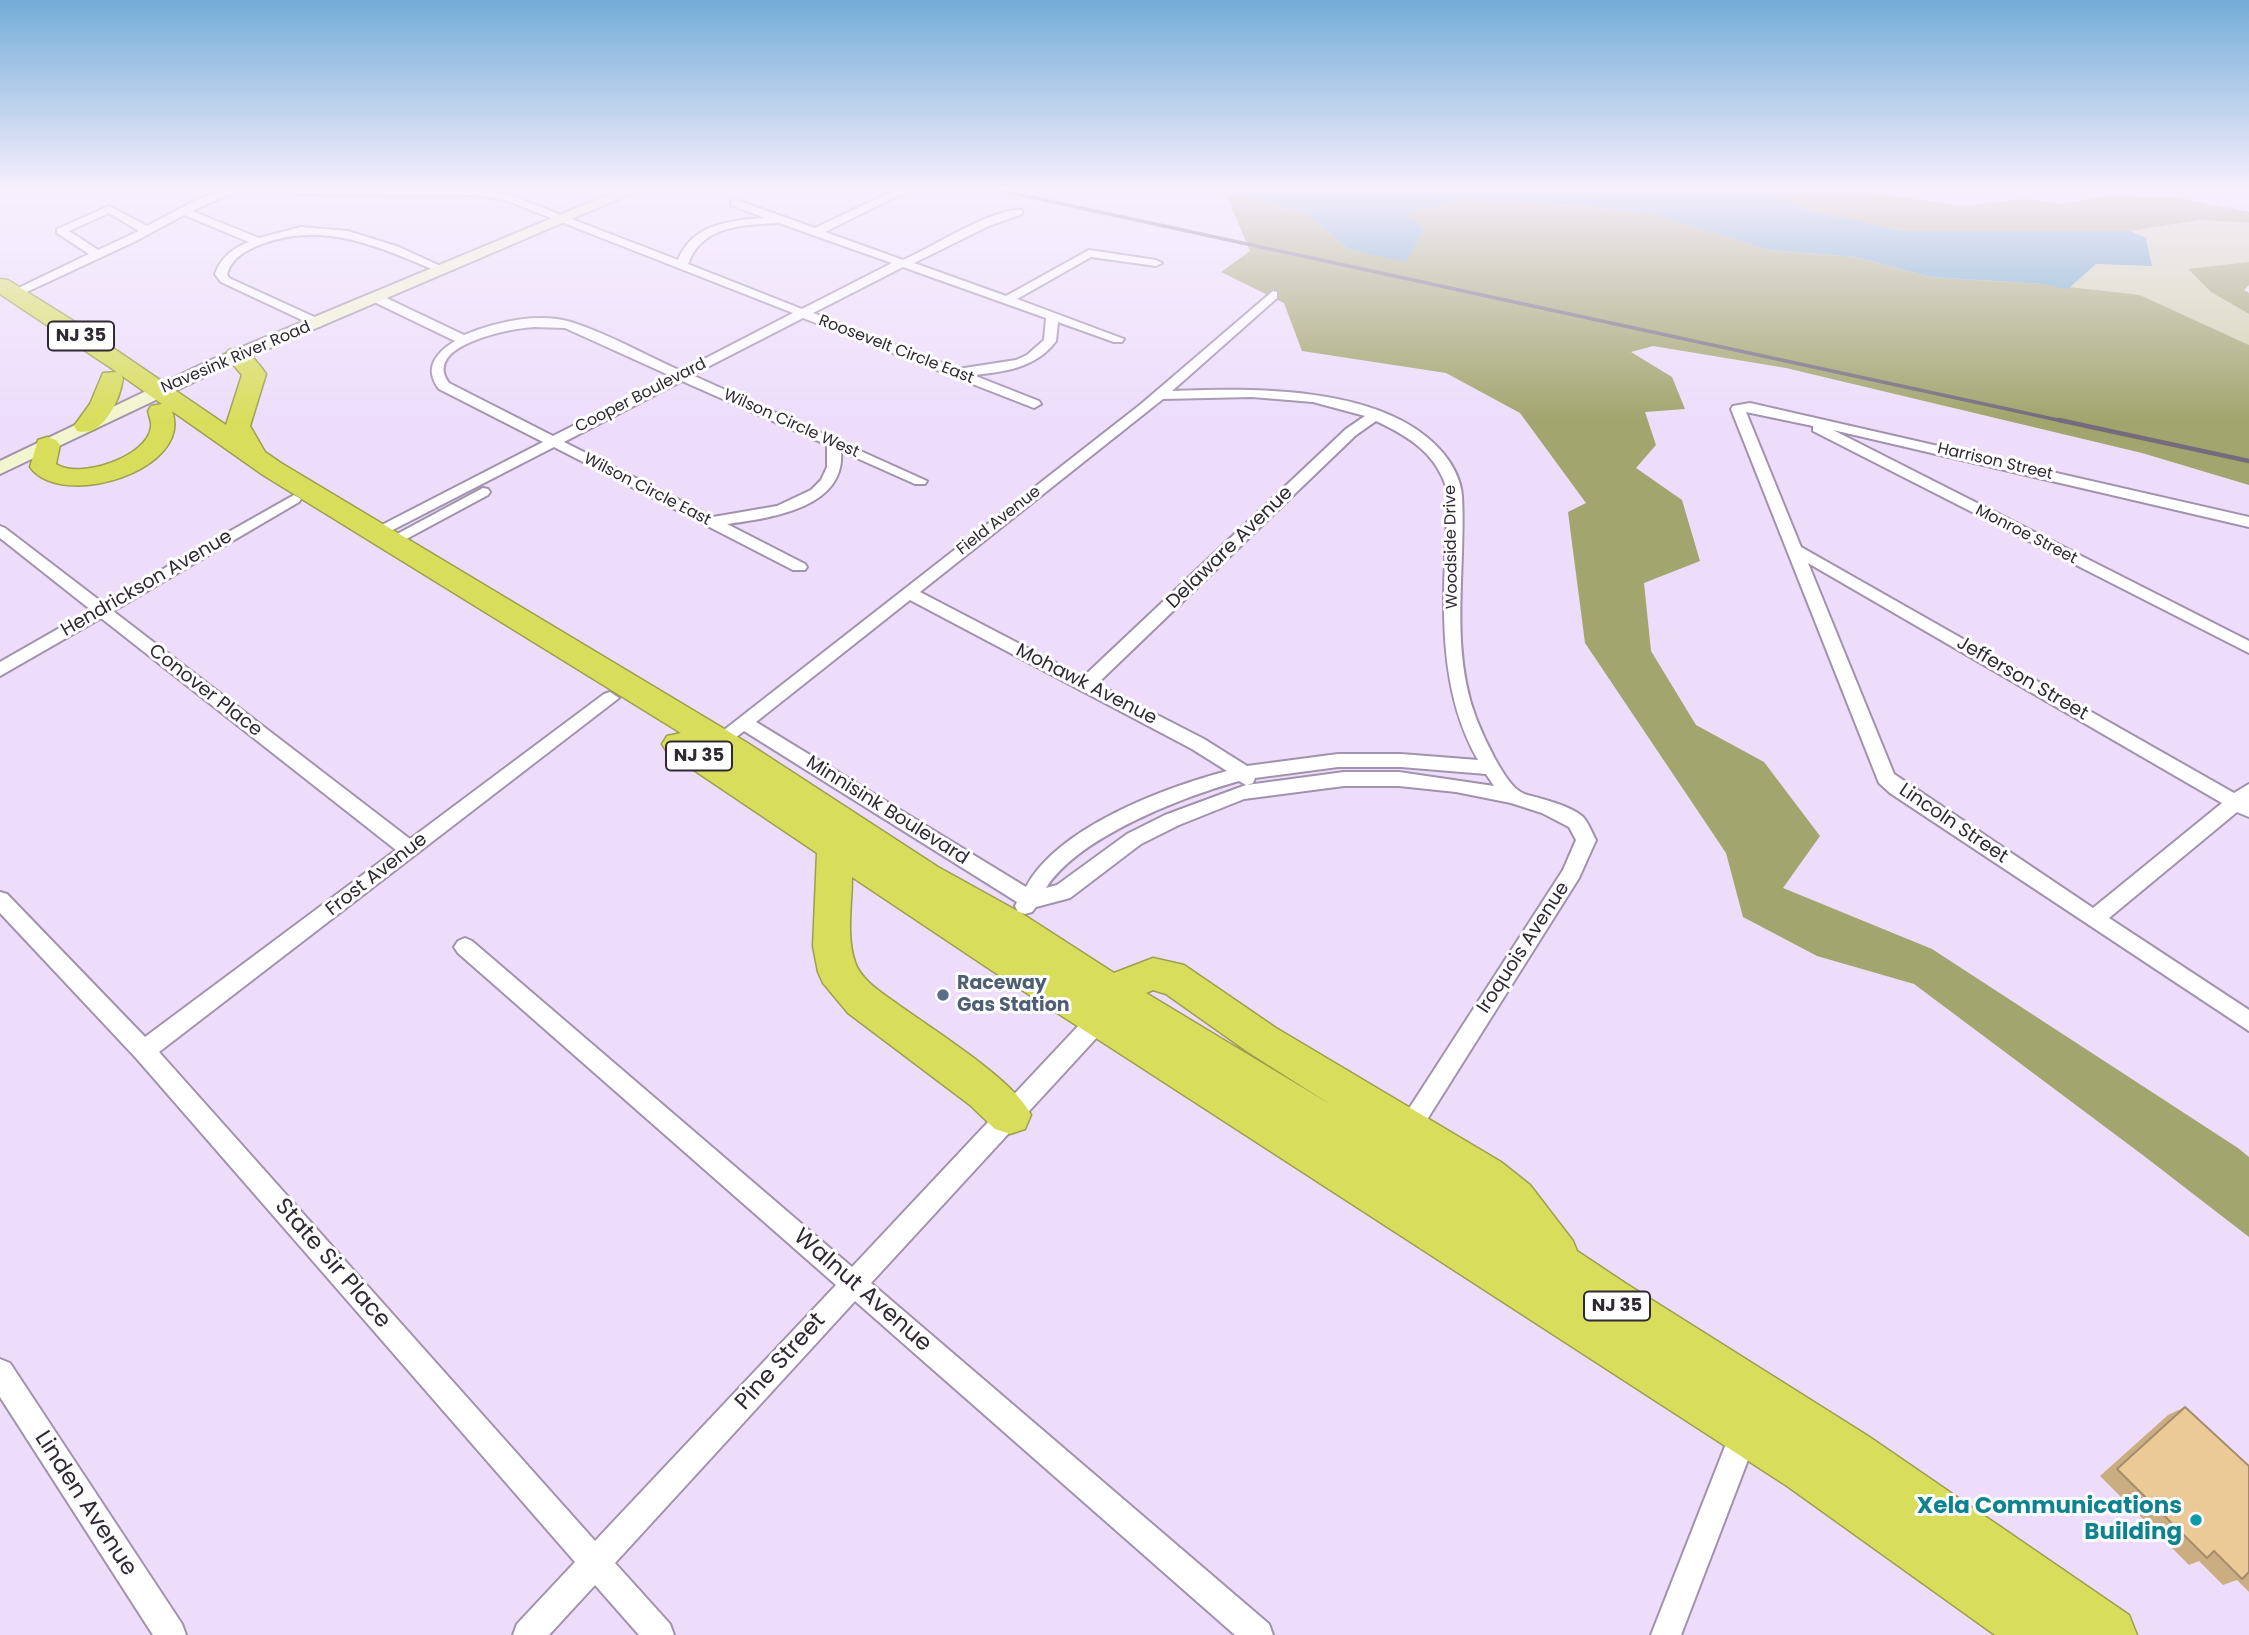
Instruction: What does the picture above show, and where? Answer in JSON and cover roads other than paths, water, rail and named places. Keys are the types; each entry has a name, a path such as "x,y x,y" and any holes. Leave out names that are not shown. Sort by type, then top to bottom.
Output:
{"highway":[{"name":"NJ 35","path":"4,292 111,378 254,456 385,537 731,732 925,877 1019,912 1107,1007 1863,1507 2043,1635"},
{"name":"NJ 35","path":"4,292 294,499 573,673 835,849 1107,1007 1404,1173 1568,1271 1608,1300 1850,1454 2109,1635"},
{"path":"237,355 254,374 238,426 254,456"},
{"path":"86,426 106,397 111,378"},
{"path":"47,445 43,467 57,477 85,477 108,472 136,461 158,442 164,430 154,400"},
{"path":"835,849 832,946 837,972 844,984 862,1001 985,1092 1010,1115"},
{"path":"1107,1007 1134,980 1149,974 1167,974 1262,1040 1485,1177 1514,1200 1568,1271"}],"main road":[{"name":"Navesink River Road","path":"0,468 86,426 154,400 237,355 449,267"}],"street":[{"path":"4,292 67,267"},
{"path":"222,267 221,274 234,285 317,323"},
{"path":"436,267 443,270"},
{"name":"Roosevelt Circle East","path":"688,267 1034,404"},
{"name":"Cooper Boulevard","path":"385,537 808,316 902,272 905,267"},
{"path":"916,267 1118,339"},
{"path":"1007,300 1064,267"},
{"path":"383,295 478,334"},
{"path":"383,295 464,340 451,348 436,368 444,386 458,394"},
{"name":"Field Avenue","path":"731,732 1160,395 1273,295"},
{"path":"958,373 1013,365 1035,355 1050,341 1052,316"},
{"name":"Wilson Circle West","path":"464,340 513,325 539,322 567,325 920,481"},
{"name":"Woodside Drive","path":"1160,395 1228,392 1293,394 1336,401 1376,414 1424,443 1443,462 1452,480 1454,627 1458,673 1473,732 1492,768 1512,796"},
{"name":"Wilson Circle East","path":"458,394 799,568"},
{"name":"Harrison Street","path":"1740,407 2249,522"},
{"name":"Lincoln Street","path":"1740,407 1738,414 1886,778 1897,788 2249,1022"},
{"name":"Delaware Avenue","path":"1085,685 1351,432 1376,414"},
{"name":"Monroe Street","path":"1805,420 1837,439 2249,648"},
{"path":"711,522 776,512 810,497 832,475 834,445"},
{"name":"Hendrickson Avenue","path":"0,670 294,499"},
{"name":"Conover Place","path":"0,531 410,850"},
{"name":"Jefferson Street","path":"1794,549 2244,801"},
{"name":"Mohawk Avenue","path":"908,592 1198,744 1248,782"},
{"name":"Frost Avenue","path":"144,1051 610,698"},
{"path":"1019,912 1063,892 1134,839 1172,820 1242,792 1248,782 1322,761 1367,760 1492,768"},
{"path":"1248,782 1399,779 1456,785 1512,796"},
{"name":"Iroquois Avenue","path":"1406,1128 1420,1111 1572,873 1586,846 1582,830 1576,822 1549,808 1512,796"},
{"path":"2095,919 2244,801"},
{"name":"State Sir Place","path":"0,900 144,1051 659,1635"},
{"name":"Walnut Avenue","path":"465,947 1258,1635"},
{"name":"Pine Street","path":"528,1635 1107,1007"},
{"name":"Linden Avenue","path":"0,1373 171,1635"},
{"path":"1666,1635 1746,1430"}],"water":[{"path":"1894,267 2092,267 2068,289 2042,284 1930,277"}],"railway":[{"path":"1354,267 2067,422"},
{"path":"2059,420 2249,461"}],"place":[{"name":"Raceway Gas Station","path":"943,995"},
{"name":"Xela Communications Building","path":"2196,1520"}]}
